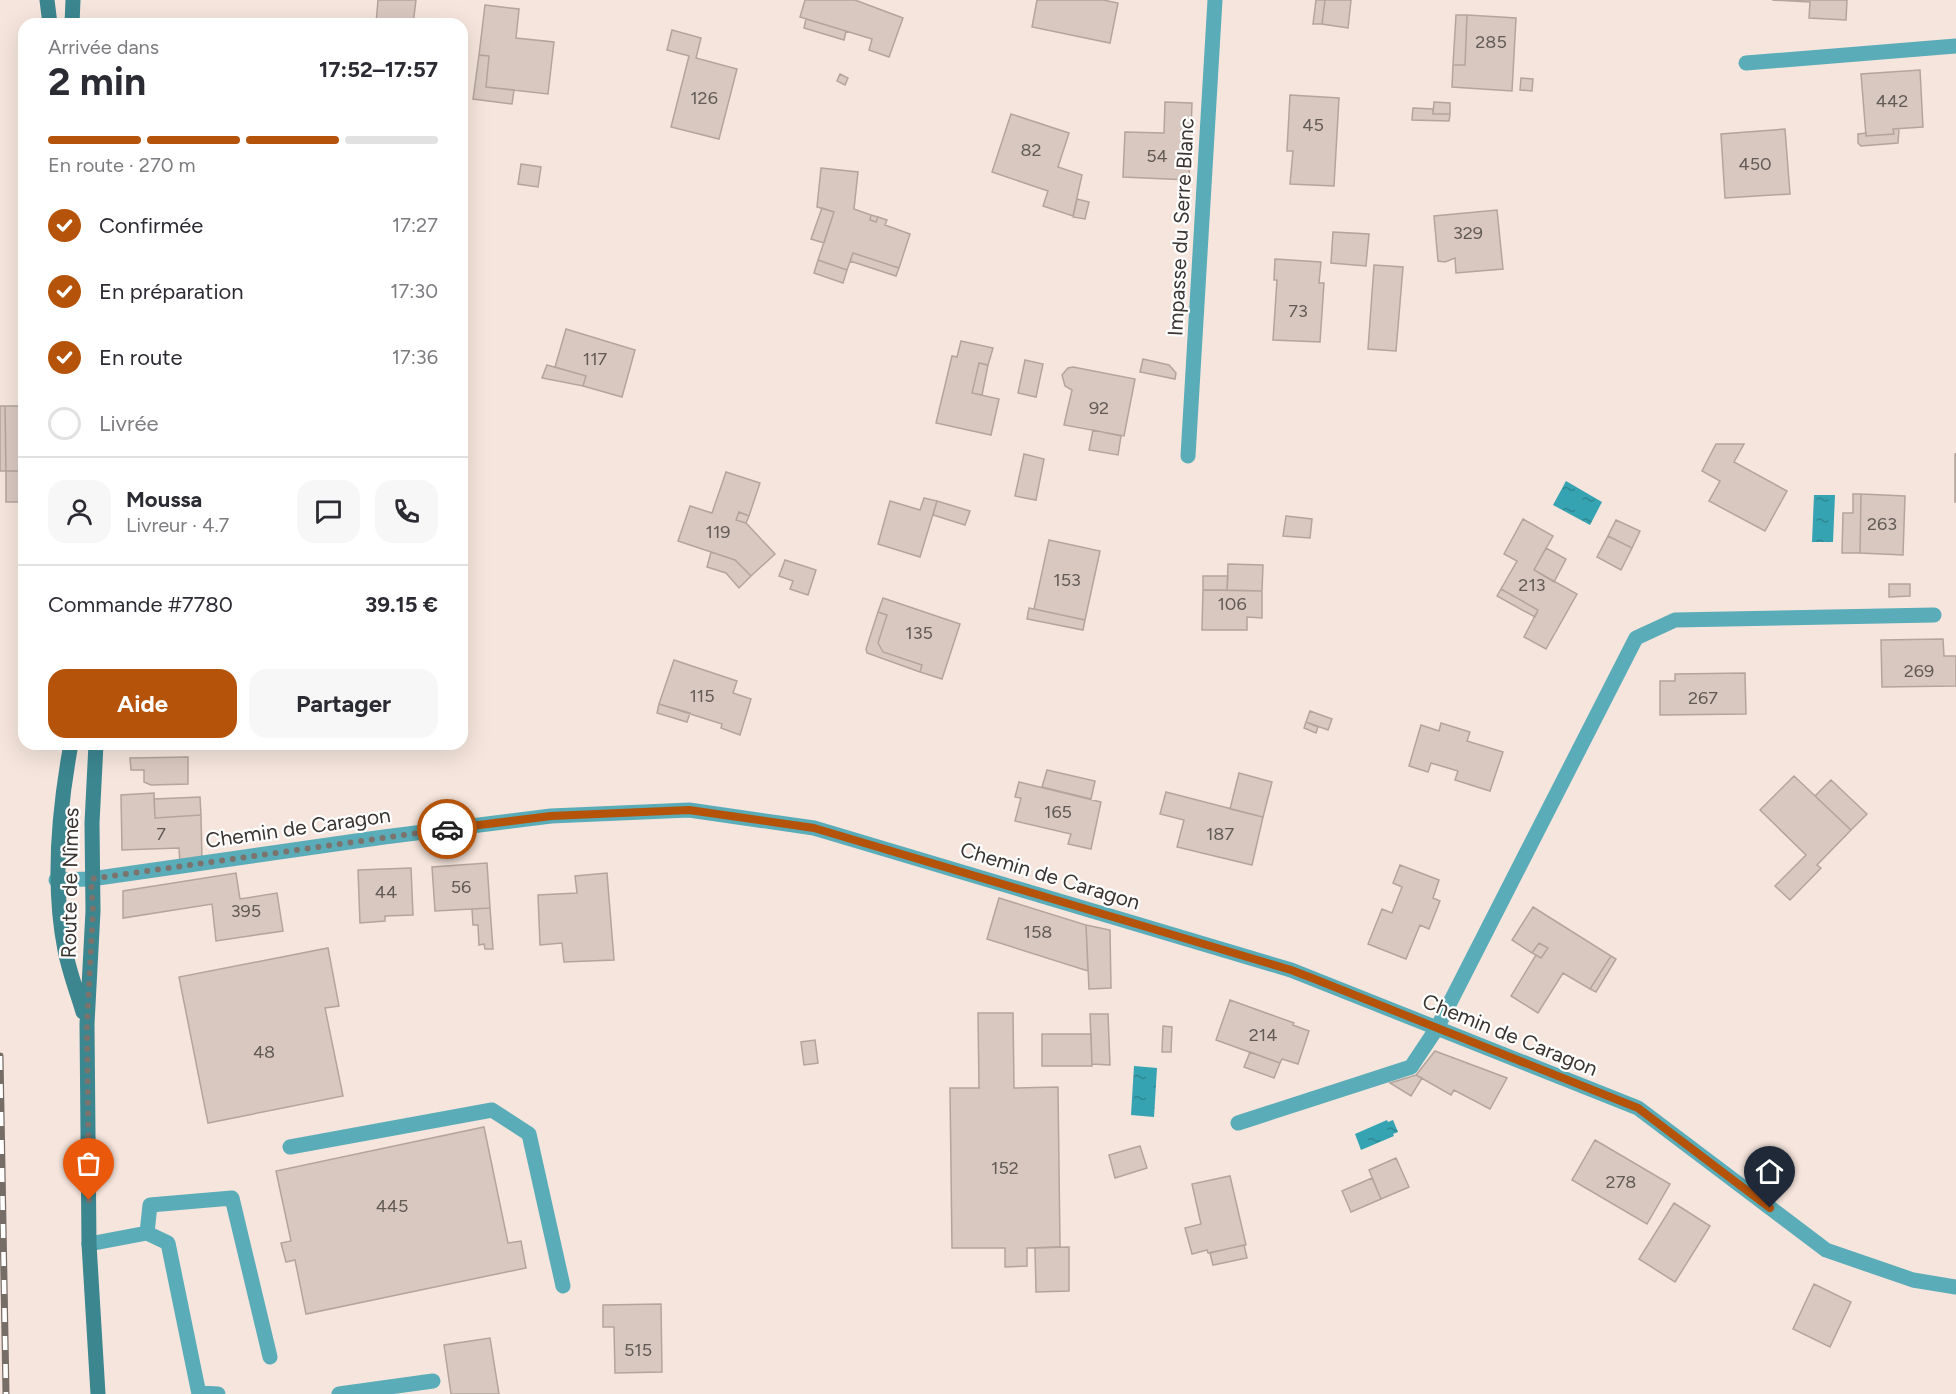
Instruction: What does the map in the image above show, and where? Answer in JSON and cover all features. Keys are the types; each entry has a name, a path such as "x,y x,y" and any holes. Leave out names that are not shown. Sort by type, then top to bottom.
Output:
{"main road":[{"path":"47,0 49,18"},
{"path":"72,18 73,0"},
{"name":"Route de Nîmes","path":"70,750 56,880 65,951 87,1024"},
{"name":"Route de Nîmes","path":"96,750 91,879 93,910 87,1024 90,1244 98,1394"}],"street":[{"name":"Impasse du Serre Blanc","path":"1188,456 1215,0"},
{"path":"1746,63 1956,46"},
{"path":"1238,1123 1412,1066 1437,1028 1636,638 1675,620 1934,615"},
{"name":"Chemin de Caragon","path":"56,880 91,879 384,837 551,816 689,810 814,828 1291,970 1638,1108 1826,1250 1913,1280 1956,1287"},
{"path":"290,1147 492,1110 529,1134 563,1286"},
{"path":"147,1233 150,1205 232,1198 270,1357"},
{"path":"90,1244 147,1233 168,1243 199,1394 218,1394"},
{"path":"339,1394 433,1381"}],"water":[{"path":"1566,481 1602,502 1590,525 1553,505"},
{"path":"1814,495 1835,495 1833,542 1812,542"},
{"path":"1134,1066 1157,1068 1154,1117 1131,1115"},
{"path":"1387,1120 1388,1122 1393,1120 1398,1132 1393,1134 1394,1136 1361,1150 1355,1134"}],"building":[{"path":"378,0 416,0 414,18 376,18"},
{"path":"805,0 855,0 903,18 889,57 869,50 872,39 800,17"},
{"path":"1037,0 1103,0 1118,3 1110,43 1032,27"},
{"path":"1316,0 1325,0 1322,24 1313,24"},
{"path":"1325,0 1351,0 1348,28 1322,24"},
{"path":"1772,0 1847,0 1846,20 1809,18 1810,2"},
{"path":"485,5 519,9 516,38 554,42 548,94 486,87 489,56 479,55"},
{"path":"1456,15 1467,15 1465,65 1453,65"},
{"path":"1467,15 1516,18 1512,91 1452,87 1453,65 1465,65"},
{"path":"806,19 846,31 844,40 804,28"},
{"path":"672,30 701,38 696,58 737,69 719,139 671,127 689,56 667,50"},
{"path":"479,55 489,56 486,87 514,90 512,104 473,99"},
{"path":"1920,70 1923,127 1893,129 1894,134 1866,136 1861,74"},
{"path":"840,74 848,78 845,85 837,81"},
{"path":"1521,78 1533,79 1532,91 1520,90"},
{"path":"1290,95 1339,98 1334,186 1290,184 1293,151 1287,151"},
{"path":"1165,102 1192,103 1189,180 1123,177 1125,132 1164,133"},
{"path":"1434,102 1450,103 1450,114 1433,114"},
{"path":"1413,108 1433,109 1433,114 1450,114 1449,121 1412,120"},
{"path":"1011,114 1069,133 1058,167 1082,175 1073,216 1043,206 1048,191 992,172"},
{"path":"1785,129 1790,194 1725,198 1721,134"},
{"path":"1893,129 1899,129 1898,143 1861,146 1858,143 1858,134 1866,133 1866,136 1894,134"},
{"path":"521,164 541,167 538,187 518,184"},
{"path":"821,168 858,172 854,209 871,215 870,220 876,222 878,217 887,220 885,225 910,234 899,268 853,253 847,270 818,260 834,212 817,207"},
{"path":"1077,199 1089,202 1085,219 1073,217"},
{"path":"822,208 834,212 824,243 811,239"},
{"path":"1497,210 1503,269 1456,273 1455,258 1445,262 1438,261 1434,216"},
{"path":"871,215 878,217 876,222 870,220"},
{"path":"1333,232 1369,234 1366,266 1331,263"},
{"path":"853,253 899,268 896,276 850,261"},
{"path":"1275,259 1321,262 1319,283 1324,283 1320,342 1273,340 1277,280 1274,280"},
{"path":"818,260 847,270 843,283 814,273"},
{"path":"1374,265 1403,267 1396,351 1368,349"},
{"path":"566,329 635,350 622,397 583,386 586,376 555,367"},
{"path":"961,341 993,348 988,365 979,363 972,393 999,399 991,435 936,423 952,356 957,357"},
{"path":"1143,359 1169,365 1176,373 1175,379 1140,372"},
{"path":"1025,360 1043,364 1036,397 1018,393"},
{"path":"979,363 988,365 982,395 972,393"},
{"path":"547,365 586,376 583,386 542,378"},
{"path":"1068,368 1135,379 1124,436 1064,425 1072,390 1065,386 1062,375"},
{"path":"0,406 5,406 6,471 0,471"},
{"path":"5,406 18,406 18,471 6,471"},
{"path":"1093,430 1121,436 1118,455 1089,450"},
{"path":"1716,444 1744,444 1734,462 1787,491 1765,531 1709,501 1720,481 1702,471"},
{"path":"1024,454 1044,459 1036,500 1015,496"},
{"path":"1956,454 1956,502 1955,502"},
{"path":"6,471 18,471 18,502 6,502"},
{"path":"726,472 760,483 749,516 739,512 736,520 746,523 775,554 751,576 735,560 678,541 690,506 712,513"},
{"path":"1853,494 1861,494 1860,553 1842,553 1843,513 1853,513"},
{"path":"1861,494 1905,496 1903,555 1860,553"},
{"path":"924,498 937,501 920,557 878,544 890,501 920,510"},
{"path":"937,501 970,511 965,525 933,515"},
{"path":"739,512 749,516 746,523 736,520"},
{"path":"1286,516 1312,519 1310,538 1283,536"},
{"path":"1523,519 1553,536 1534,570 1577,594 1546,649 1524,637 1538,610 1501,589 1517,561 1504,554"},
{"path":"1616,520 1640,531 1632,548 1608,536"},
{"path":"1608,536 1632,548 1621,570 1597,557"},
{"path":"1049,540 1100,551 1085,620 1034,609"},
{"path":"1546,548 1566,559 1554,582 1534,570"},
{"path":"711,552 735,560 751,576 739,588 726,573 707,567"},
{"path":"785,560 816,570 808,595 790,589 793,581 779,576"},
{"path":"1228,564 1263,565 1262,591 1227,590"},
{"path":"1203,576 1228,576 1227,590 1203,590"},
{"path":"1889,584 1910,584 1910,596 1889,597"},
{"path":"1501,589 1538,610 1535,617 1497,596"},
{"path":"1203,590 1262,591 1262,618 1247,617 1247,630 1202,630"},
{"path":"883,598 960,624 942,679 920,672 922,665 883,652 878,643 887,615 878,612"},
{"path":"1029,608 1085,620 1083,630 1027,619"},
{"path":"878,612 887,615 878,643 883,652 922,665 920,672 867,653 866,649"},
{"path":"1943,639 1944,656 1956,656 1956,686 1882,687 1881,640"},
{"path":"674,660 737,681 733,693 751,699 740,735 721,728 722,724 659,704"},
{"path":"1745,673 1746,714 1660,715 1660,681 1675,681 1675,674"},
{"path":"659,704 690,713 687,722 657,713"},
{"path":"1310,711 1332,719 1328,730 1306,722"},
{"path":"1306,722 1318,727 1316,733 1304,728"},
{"path":"1441,723 1470,732 1467,741 1503,752 1490,791 1455,780 1458,771 1431,763 1428,772 1409,766 1421,725 1439,731"},
{"path":"188,757 188,784 151,785 144,782 144,770 131,770 130,758"},
{"path":"1047,770 1095,781 1091,799 1042,787"},
{"path":"1239,773 1272,782 1263,817 1230,809"},
{"path":"1794,776 1851,830 1817,865 1821,868 1790,900 1775,886 1806,855 1760,810"},
{"path":"1831,780 1867,814 1851,830 1815,796"},
{"path":"1019,782 1101,802 1091,849 1068,844 1071,834 1015,821 1021,798 1015,797"},
{"path":"1166,792 1263,817 1252,865 1177,847 1184,820 1160,814"},
{"path":"154,793 155,818 201,815 202,861 180,863 179,848 122,850 121,795"},
{"path":"200,797 201,815 155,818 154,799"},
{"path":"487,863 490,908 435,911 432,867"},
{"path":"1400,865 1439,880 1433,898 1440,901 1429,929 1420,925 1406,959 1368,944 1382,909 1392,913 1402,887 1393,883"},
{"path":"411,868 413,915 385,916 385,921 360,923 358,870"},
{"path":"236,873 240,899 277,893 283,931 216,941 212,904 123,918 123,891"},
{"path":"607,873 614,960 564,962 562,943 540,945 538,895 577,893 575,876"},
{"path":"999,898 1086,925 1088,971 987,939"},
{"path":"1533,907 1611,956 1590,989 1563,973 1538,1013 1511,996 1536,955 1541,958 1548,948 1539,943 1532,953 1512,940"},
{"path":"490,908 493,949 485,949 484,944 479,945 478,925 473,925 472,909"},
{"path":"1086,925 1110,930 1111,988 1089,989"},
{"path":"1539,943 1548,948 1541,958 1532,953"},
{"path":"328,948 339,1006 325,1008 343,1096 208,1123 179,977"},
{"path":"1611,956 1616,959 1596,992 1590,989"},
{"path":"1230,1000 1294,1023 1293,1025 1309,1031 1298,1064 1282,1059 1280,1063 1216,1040"},
{"path":"978,1013 1013,1013 1014,1088 1058,1087 1060,1247 1027,1248 1027,1266 1005,1267 1005,1248 952,1248 950,1088 979,1088"},
{"path":"1090,1014 1108,1014 1110,1065 1092,1064"},
{"path":"1163,1026 1172,1027 1171,1052 1162,1052"},
{"path":"1042,1034 1091,1034 1092,1066 1042,1066"},
{"path":"815,1040 818,1063 804,1065 801,1042"},
{"path":"1435,1051 1507,1078 1490,1109 1454,1090 1451,1095 1416,1075"},
{"path":"1250,1052 1280,1063 1274,1078 1244,1067"},
{"path":"1416,1075 1422,1078 1411,1096 1390,1083"},
{"path":"484,1127 508,1243 521,1241 526,1268 306,1314 295,1260 286,1262 281,1243 291,1241 276,1171"},
{"path":"1595,1140 1670,1184 1647,1224 1572,1180"},
{"path":"1140,1146 1147,1168 1115,1178 1109,1155"},
{"path":"1396,1158 1409,1187 1381,1199 1369,1170"},
{"path":"1230,1176 1246,1245 1192,1254 1185,1228 1201,1224 1192,1184"},
{"path":"1372,1178 1381,1199 1351,1212 1342,1191"},
{"path":"1674,1203 1710,1226 1675,1282 1639,1259"},
{"path":"1244,1245 1247,1258 1213,1265 1210,1253"},
{"path":"1069,1247 1069,1291 1036,1292 1035,1248"},
{"path":"1814,1284 1851,1302 1830,1347 1793,1329"},
{"path":"661,1304 662,1372 615,1373 614,1327 603,1327 603,1305"},
{"path":"490,1338 499,1394 451,1394 444,1345"}],"railway":[{"path":"0,1056 6,1394"}],"way so far":[{"path":"89,1200 87,1024 93,910 91,879 447,829"}],"route":[{"path":"447,829 551,816 689,810 814,828 1312,978 1638,1108 1770,1208"}]}
